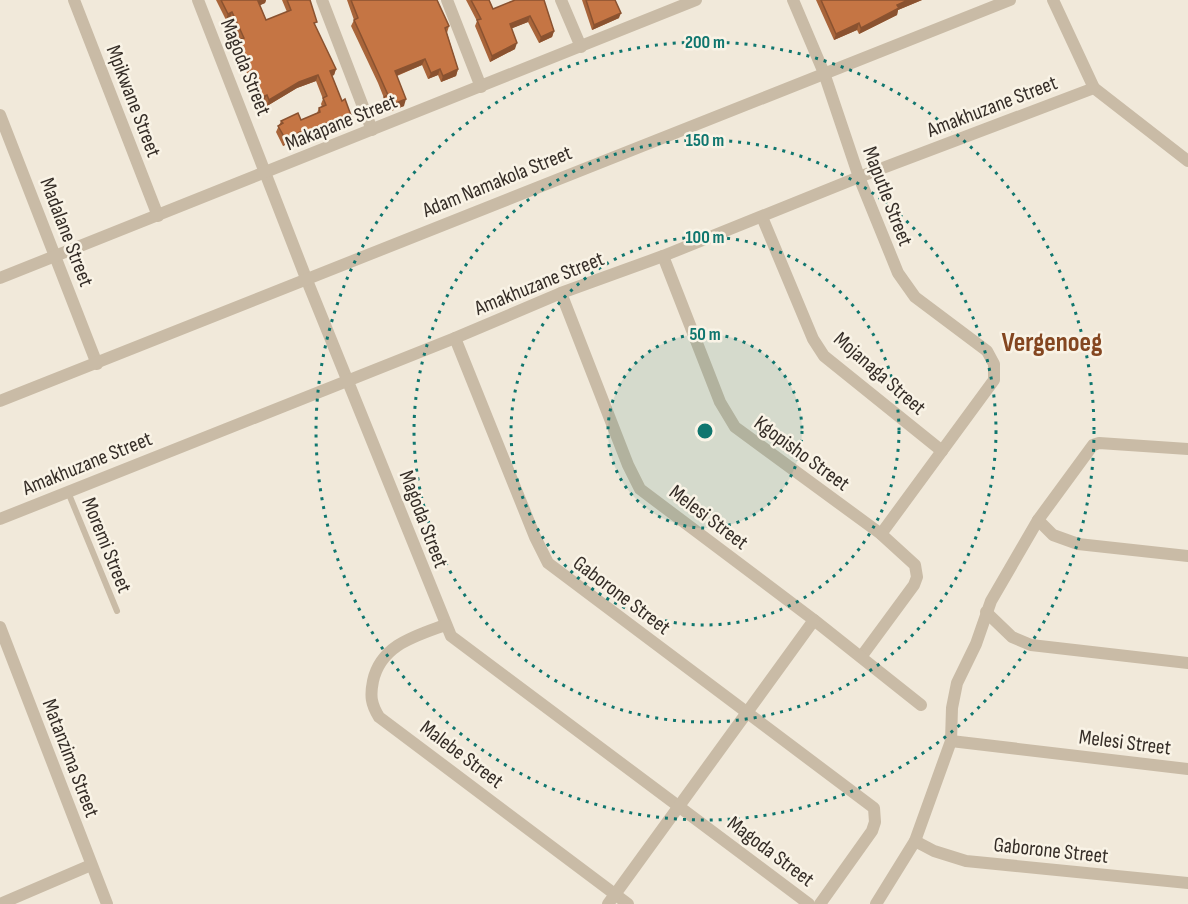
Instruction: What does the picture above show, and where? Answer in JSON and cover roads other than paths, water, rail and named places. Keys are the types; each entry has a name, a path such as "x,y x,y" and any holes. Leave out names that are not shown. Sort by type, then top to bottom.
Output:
{"street":[{"name":"Mpikwane Street","path":"74,0 158,216"},
{"name":"Magoda Street","path":"198,0 445,625 459,644 809,904"},
{"path":"322,0 372,130"},
{"path":"447,0 481,87"},
{"path":"561,0 581,48"},
{"name":"Makapane Street","path":"0,278 581,48 678,3 696,0"},
{"name":"Maputle Street","path":"793,0 824,73 859,177 892,261 906,287 915,297 987,351 994,364 994,380 942,451"},
{"name":"Adam Namakola Street","path":"0,401 1010,0"},
{"path":"1053,0 1094,88 1188,161"},
{"name":"Amakhuzane Street","path":"0,519 455,338 561,293 663,256 859,177 1094,88"},
{"name":"Madalane Street","path":"0,115 97,364"},
{"name":"Mojanaga Street","path":"762,217 813,339 824,356 942,451"},
{"name":"Kgopisho Street","path":"663,256 720,402 735,427 881,534 912,560 917,577 861,657"},
{"name":"Melesi Street","path":"561,293 628,465 640,489 814,620 921,705"},
{"name":"Gaborone Street","path":"455,338 535,537 548,563 869,803 875,813 872,831 820,904"},
{"path":"876,904 915,841 951,741 952,708 957,683 976,644 986,612 1038,520 1093,445 1099,443 1188,449"},
{"path":"881,534 942,451"},
{"path":"1038,520 1053,535 1078,544 1188,556"},
{"path":"986,612 1012,637 1031,645 1188,663"},
{"path":"611,899 814,620"},
{"name":"Malebe Street","path":"445,625 410,638 384,657 375,673 370,700 379,717 611,899 628,904"},
{"name":"Matanzima Street","path":"0,627 107,904"},
{"name":"Melesi Street","path":"951,741 1188,769"},
{"name":"Gaborone Street","path":"915,841 934,851 966,861 1188,883"},
{"path":"0,904 91,865"}],"lane":[{"name":"Moremi Street","path":"68,492 117,611"}],"district":[{"name":"Vergenoeg","path":"1052,342"}]}
